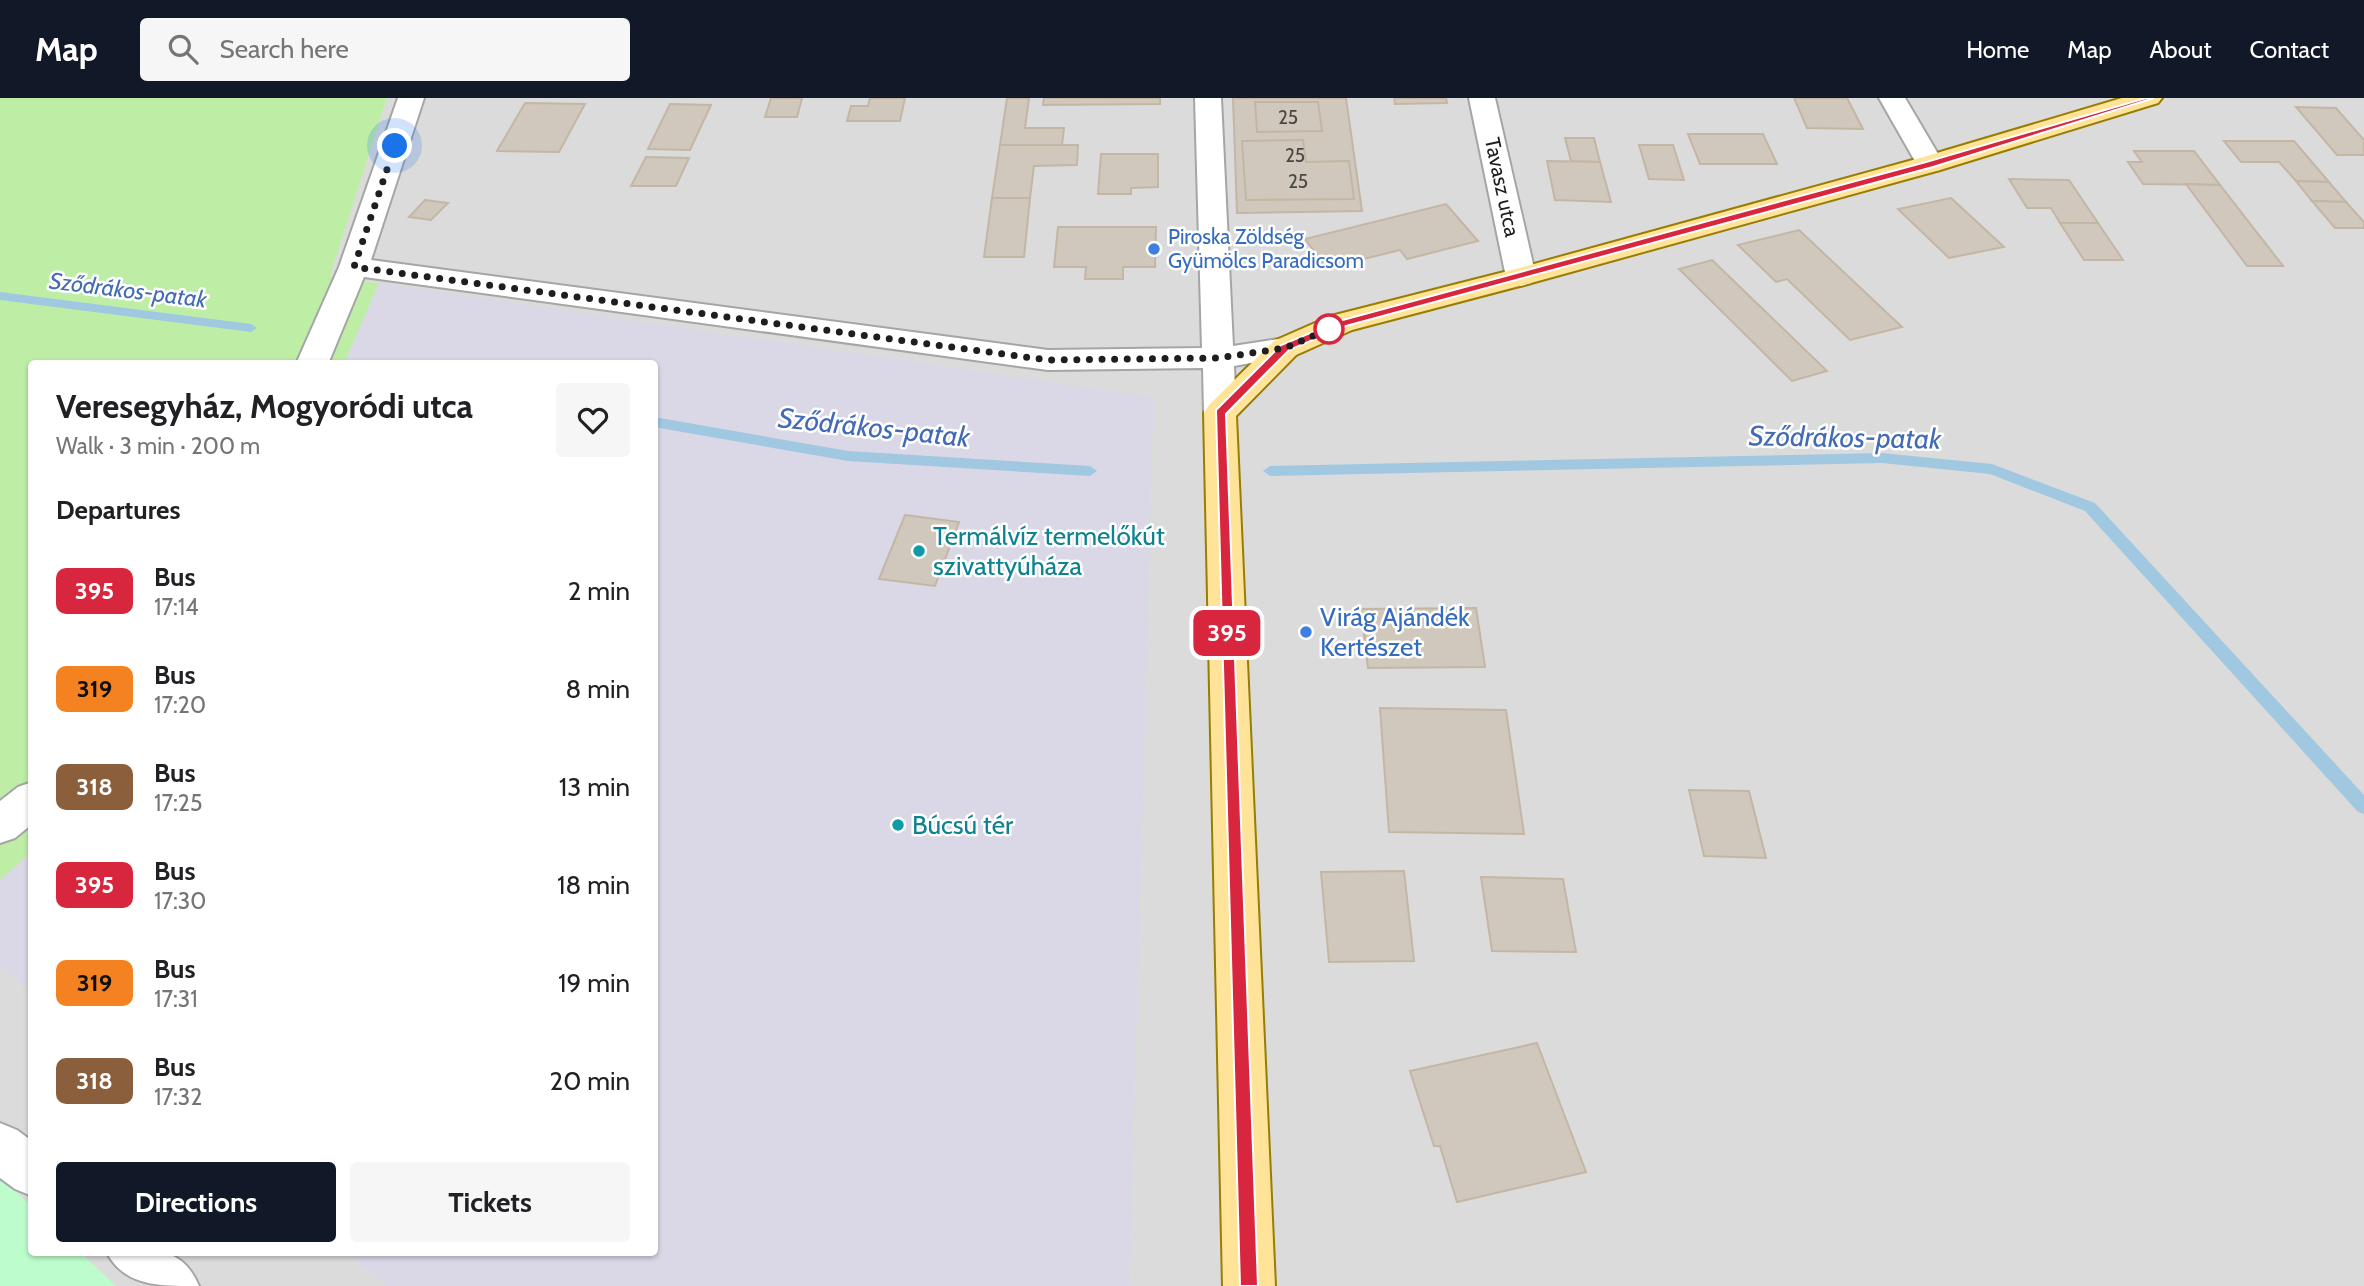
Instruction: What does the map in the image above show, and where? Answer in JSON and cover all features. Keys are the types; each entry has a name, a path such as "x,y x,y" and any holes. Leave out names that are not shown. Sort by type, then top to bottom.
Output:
{"main road":[{"path":"1249,1286 1220,413 1285,348 1342,323 1521,277 1930,164 2149,98"}],"street":[{"path":"314,360 354,267 411,98"},
{"path":"1208,98 1220,413"},
{"name":"Tavasz utca","path":"1482,98 1521,277"},
{"path":"1892,98 1930,164"},
{"path":"354,267 1048,360 1218,358 1285,348"},
{"path":"0,825 28,802"},
{"path":"0,1147 28,1169"},
{"path":"136,1256 173,1286"}],"shaded area":[{"path":"387,98 2364,98 2364,1286 1130,1286 1154,397 329,276"},
{"name":"Búcsú tér","path":"379,283 1154,397 1130,1286 387,1286 351,1256 658,1256 658,360 346,360"},
{"path":"28,855 28,989 0,966 0,880"},
{"path":"0,966 28,989 28,1256 351,1256 387,1286 0,1286"}],"green space":[{"name":"Búcsú tér","path":"0,98 387,98 330,276 1154,397 1130,1286 387,1286 351,1256 658,1256 658,360 28,360 28,989 0,966"},
{"path":"0,1176 28,1203 28,1256 84,1256 116,1286 0,1286"}],"building":[{"path":"771,98 802,98 797,117 765,117"},
{"path":"870,98 905,98 900,121 847,121 851,106 868,106"},
{"path":"1007,98 1029,98 1025,128 1064,128 1062,145 1000,145"},
{"path":"1044,98 1160,98 1160,104 1043,105"},
{"path":"1233,98 1346,98 1362,211 1237,213"},
{"path":"1394,98 1446,98 1447,103 1395,104"},
{"path":"1794,98 1847,98 1863,129 1807,128"},
{"path":"1255,102 1318,102 1322,131 1257,132"},
{"path":"525,103 585,104 559,152 497,151"},
{"path":"670,104 711,105 690,150 648,149"},
{"path":"2296,107 2336,108 2364,140 2364,155 2337,155"},
{"path":"1688,134 1763,134 1777,164 1700,164"},
{"path":"1565,138 1594,138 1600,162 1571,161"},
{"path":"1303,140 1306,162 1349,161 1354,199 1246,200 1242,141"},
{"path":"2224,141 2294,141 2329,182 2296,181 2279,162 2241,162"},
{"path":"1000,145 1078,145 1077,165 1034,166 1030,198 992,198"},
{"path":"1639,145 1673,145 1684,180 1649,179"},
{"path":"2134,151 2194,151 2220,185 2143,184 2128,162 2142,162"},
{"path":"1101,154 1158,154 1158,187 1131,188 1131,194 1098,194"},
{"path":"646,157 689,158 676,186 631,186"},
{"path":"1547,161 1600,162 1611,202 1555,200"},
{"path":"2009,179 2069,180 2098,223 2060,223 2051,208 2027,208"},
{"path":"2296,181 2329,182 2346,202 2312,201"},
{"path":"2186,184 2220,185 2283,266 2247,266"},
{"path":"992,198 1030,198 1024,257 984,257"},
{"path":"1951,198 2004,247 1949,258 1898,209"},
{"path":"425,200 448,203 431,220 409,217"},
{"path":"2312,201 2346,202 2364,222 2364,228 2335,228"},
{"path":"1446,204 1478,241 1407,259 1400,250 1327,268 1305,239"},
{"path":"2060,223 2098,223 2123,260 2084,260"},
{"path":"1058,227 1156,227 1155,267 1123,267 1123,279 1085,279 1086,267 1054,267"},
{"path":"1799,230 1902,327 1850,340 1787,279 1776,282 1738,245"},
{"path":"1712,260 1827,371 1792,381 1679,269"},
{"name":"Termálvíz termelőkút szivattyúháza","path":"905,515 959,522 935,586 879,579"},
{"path":"1476,608 1485,667 1368,668 1361,609"},
{"path":"1380,708 1506,710 1524,834 1389,832"},
{"path":"1689,790 1749,791 1766,858 1704,856"},
{"path":"1404,871 1414,961 1329,962 1321,872"},
{"path":"1481,877 1563,879 1576,952 1492,951"},
{"path":"1537,1043 1586,1172 1457,1202 1440,1146 1434,1146 1410,1071"}],"waterway":[{"name":"Sződrákos-patak","path":"0,296 251,328"},
{"name":"Sződrákos-patak","path":"658,423 848,456 1090,471"},
{"name":"Sződrákos-patak","path":"1270,471 1882,458 1992,469 2090,507 2364,807"}],"bus line":[{"name":"395","path":"1249,1286 1220,413 1285,348 1342,323 1521,277 1930,164 2149,98"}],"place":[{"name":"Piroska Zöldség Gyümölcs Paradicsom","path":"1154,249"},
{"name":"Termálvíz termelőkút szivattyúháza","path":"919,551"},
{"name":"Virág Ajándék Kertészet","path":"1306,632"},
{"name":"Búcsú tér","path":"898,825"}],"route":[{"path":"395,146 354,267 1048,360 1218,358 1285,348 1329,329"}]}
